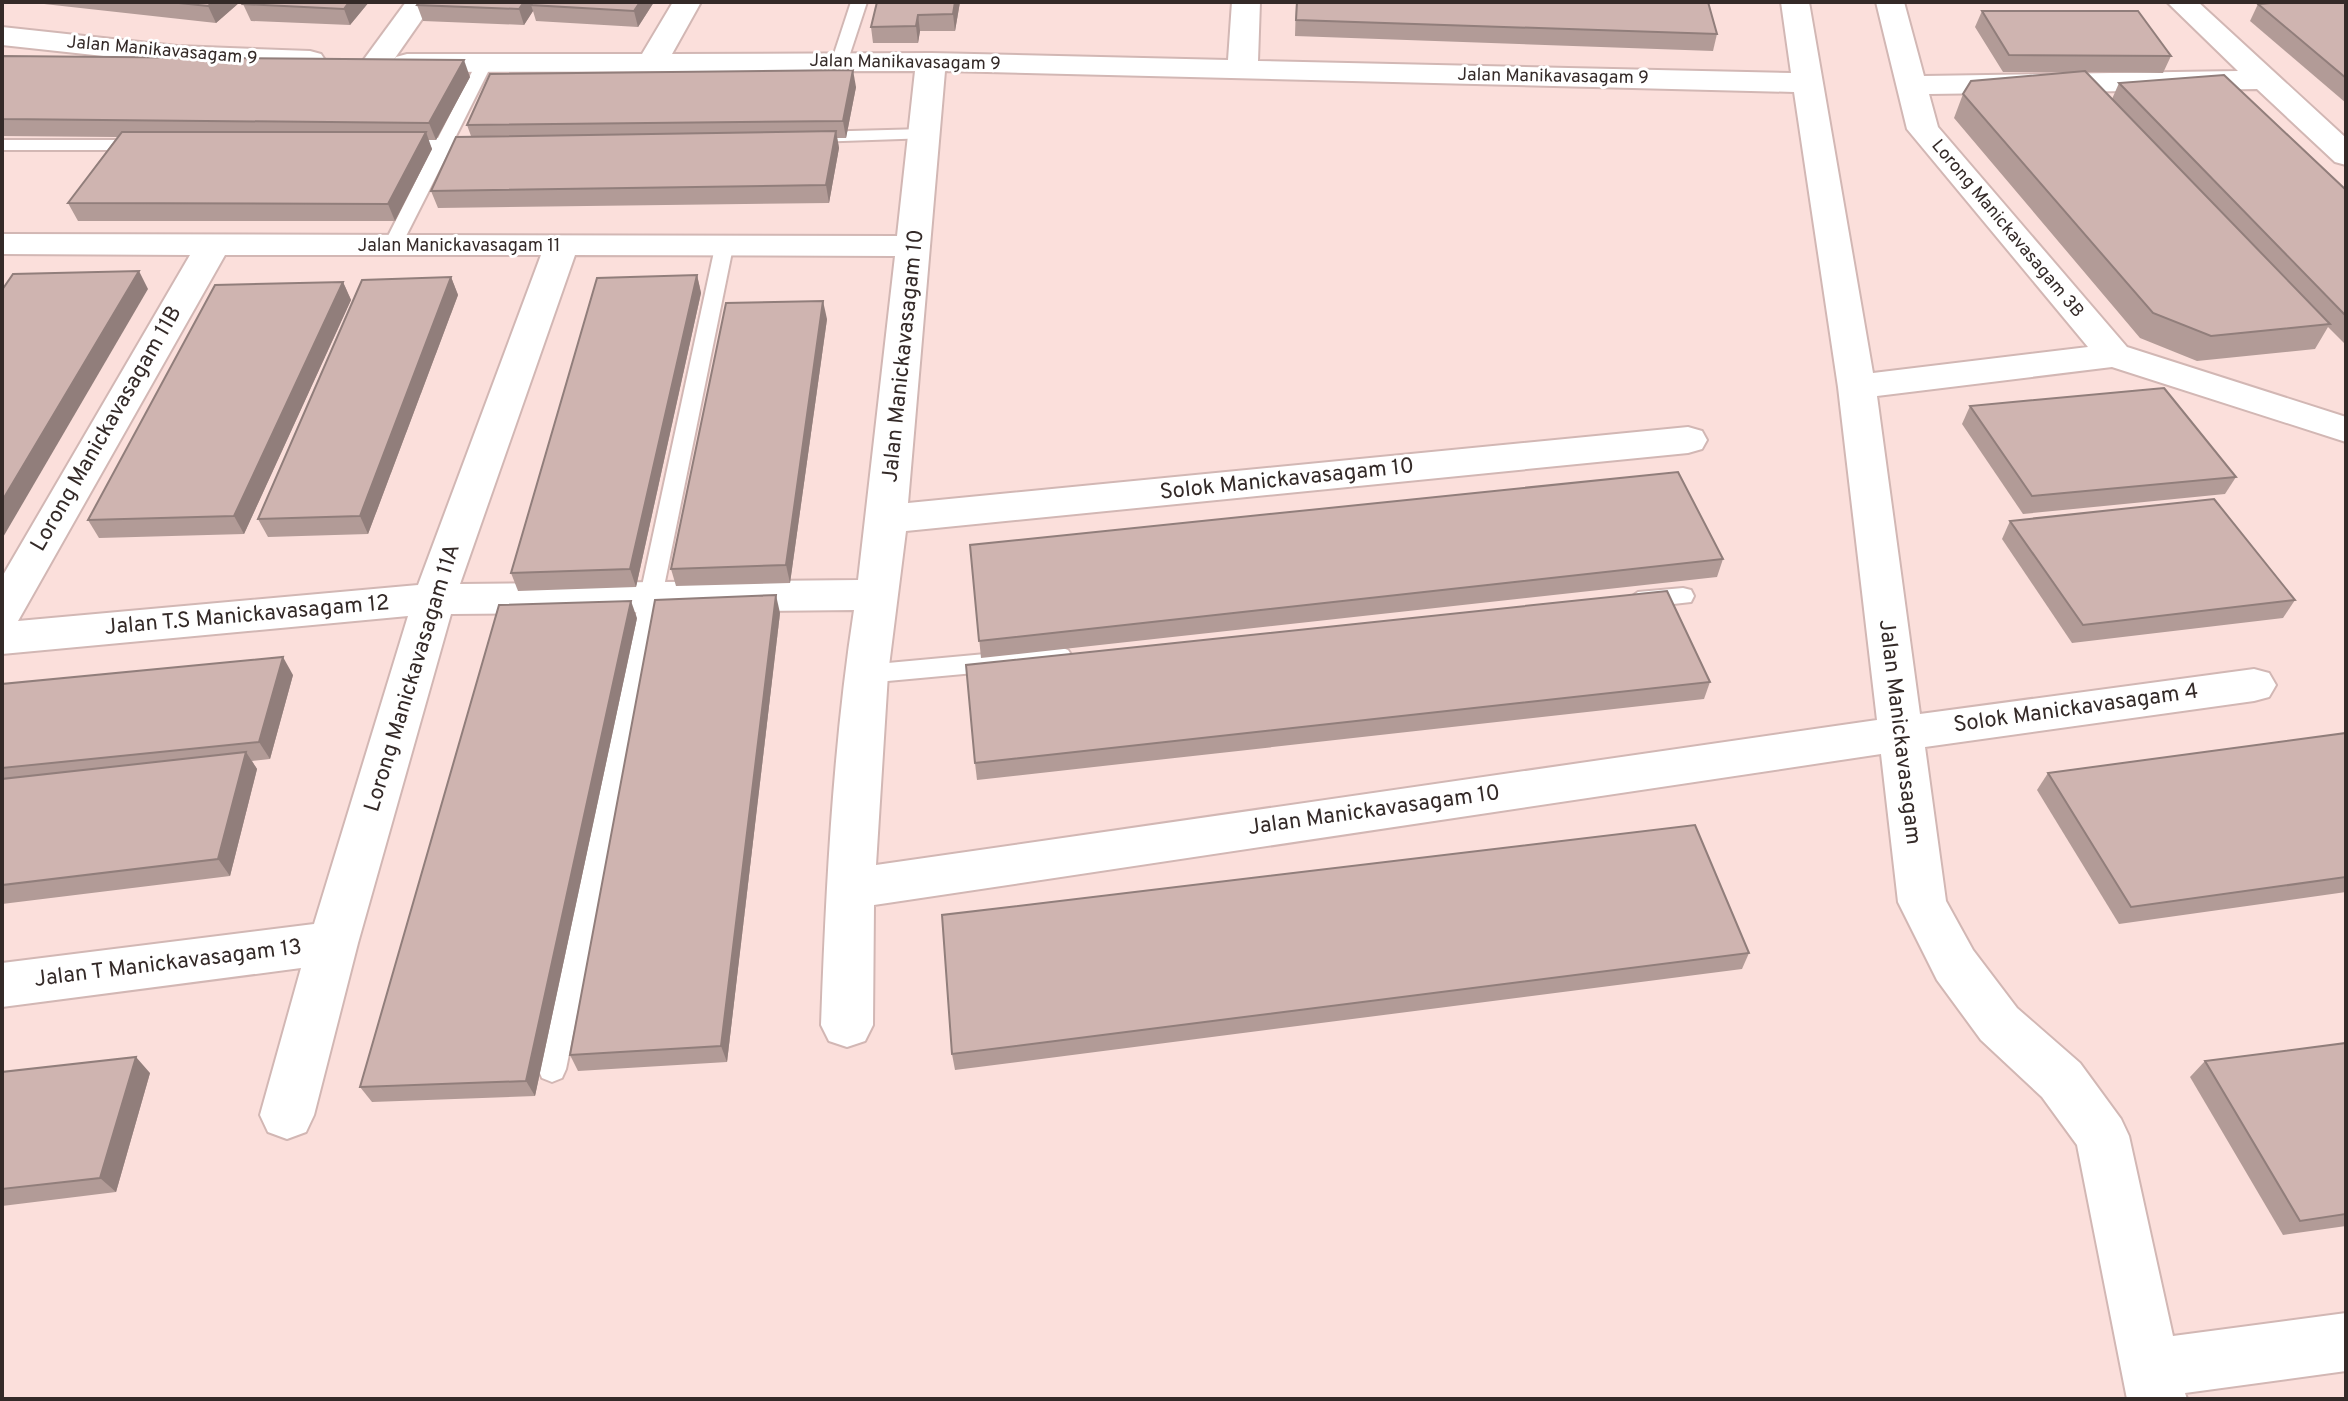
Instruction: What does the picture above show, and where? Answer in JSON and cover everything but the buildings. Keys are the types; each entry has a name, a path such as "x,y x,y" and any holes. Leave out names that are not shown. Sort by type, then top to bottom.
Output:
{"street":[{"path":"353,61 420,2"},
{"path":"652,62 687,2"},
{"path":"1243,68 1246,2"},
{"name":"Jalan Manickavasagam","path":"1795,2 1857,387 1898,734 1922,902 1955,965 1999,1024 2061,1080 2102,1136 2154,1383"},
{"name":"Lorong Manickavasagam 3B","path":"1890,2 1923,129 2114,355"},
{"path":"2181,2 2346,155"},
{"name":"Jalan Manikavasagam 9","path":"2,36 177,55 353,61 484,64 931,62 1810,83"},
{"name":"Jalan Manickavasagam 10","path":"847,1025 850,889 866,674 887,519 916,246 931,62"},
{"path":"1912,85 2265,80"},
{"name":"Jalan Manickavasagam 11","path":"2,244 916,246"},
{"name":"Lorong Manickavasagam 11B","path":"2,613 213,245"},
{"name":"Lorong Manickavasagam 11A","path":"287,1115 333,943 434,599 561,247"},
{"path":"1857,387 2114,355 2346,430"},
{"name":"Solok Manickavasagam 10","path":"887,519 1688,440"},
{"name":"Jalan T.S Manickavasagam 12","path":"2,638 434,599 877,595"},
{"name":"Solok Manickavasagam 4","path":"1898,734 2254,685"},
{"name":"Jalan Manickavasagam 10","path":"850,889 1898,734"},
{"name":"Jalan T Manickavasagam 13","path":"2,985 333,943"},
{"path":"2154,1383 2346,1342"}],"lane":[{"path":"839,63 859,2"},
{"path":"392,246 484,64"},
{"path":"796,137 924,134"},
{"path":"381,144 508,143"},
{"path":"2,145 160,145"},
{"path":"552,1069 724,247"},
{"path":"1620,602 1683,596"},
{"path":"866,674 1086,653"}]}
